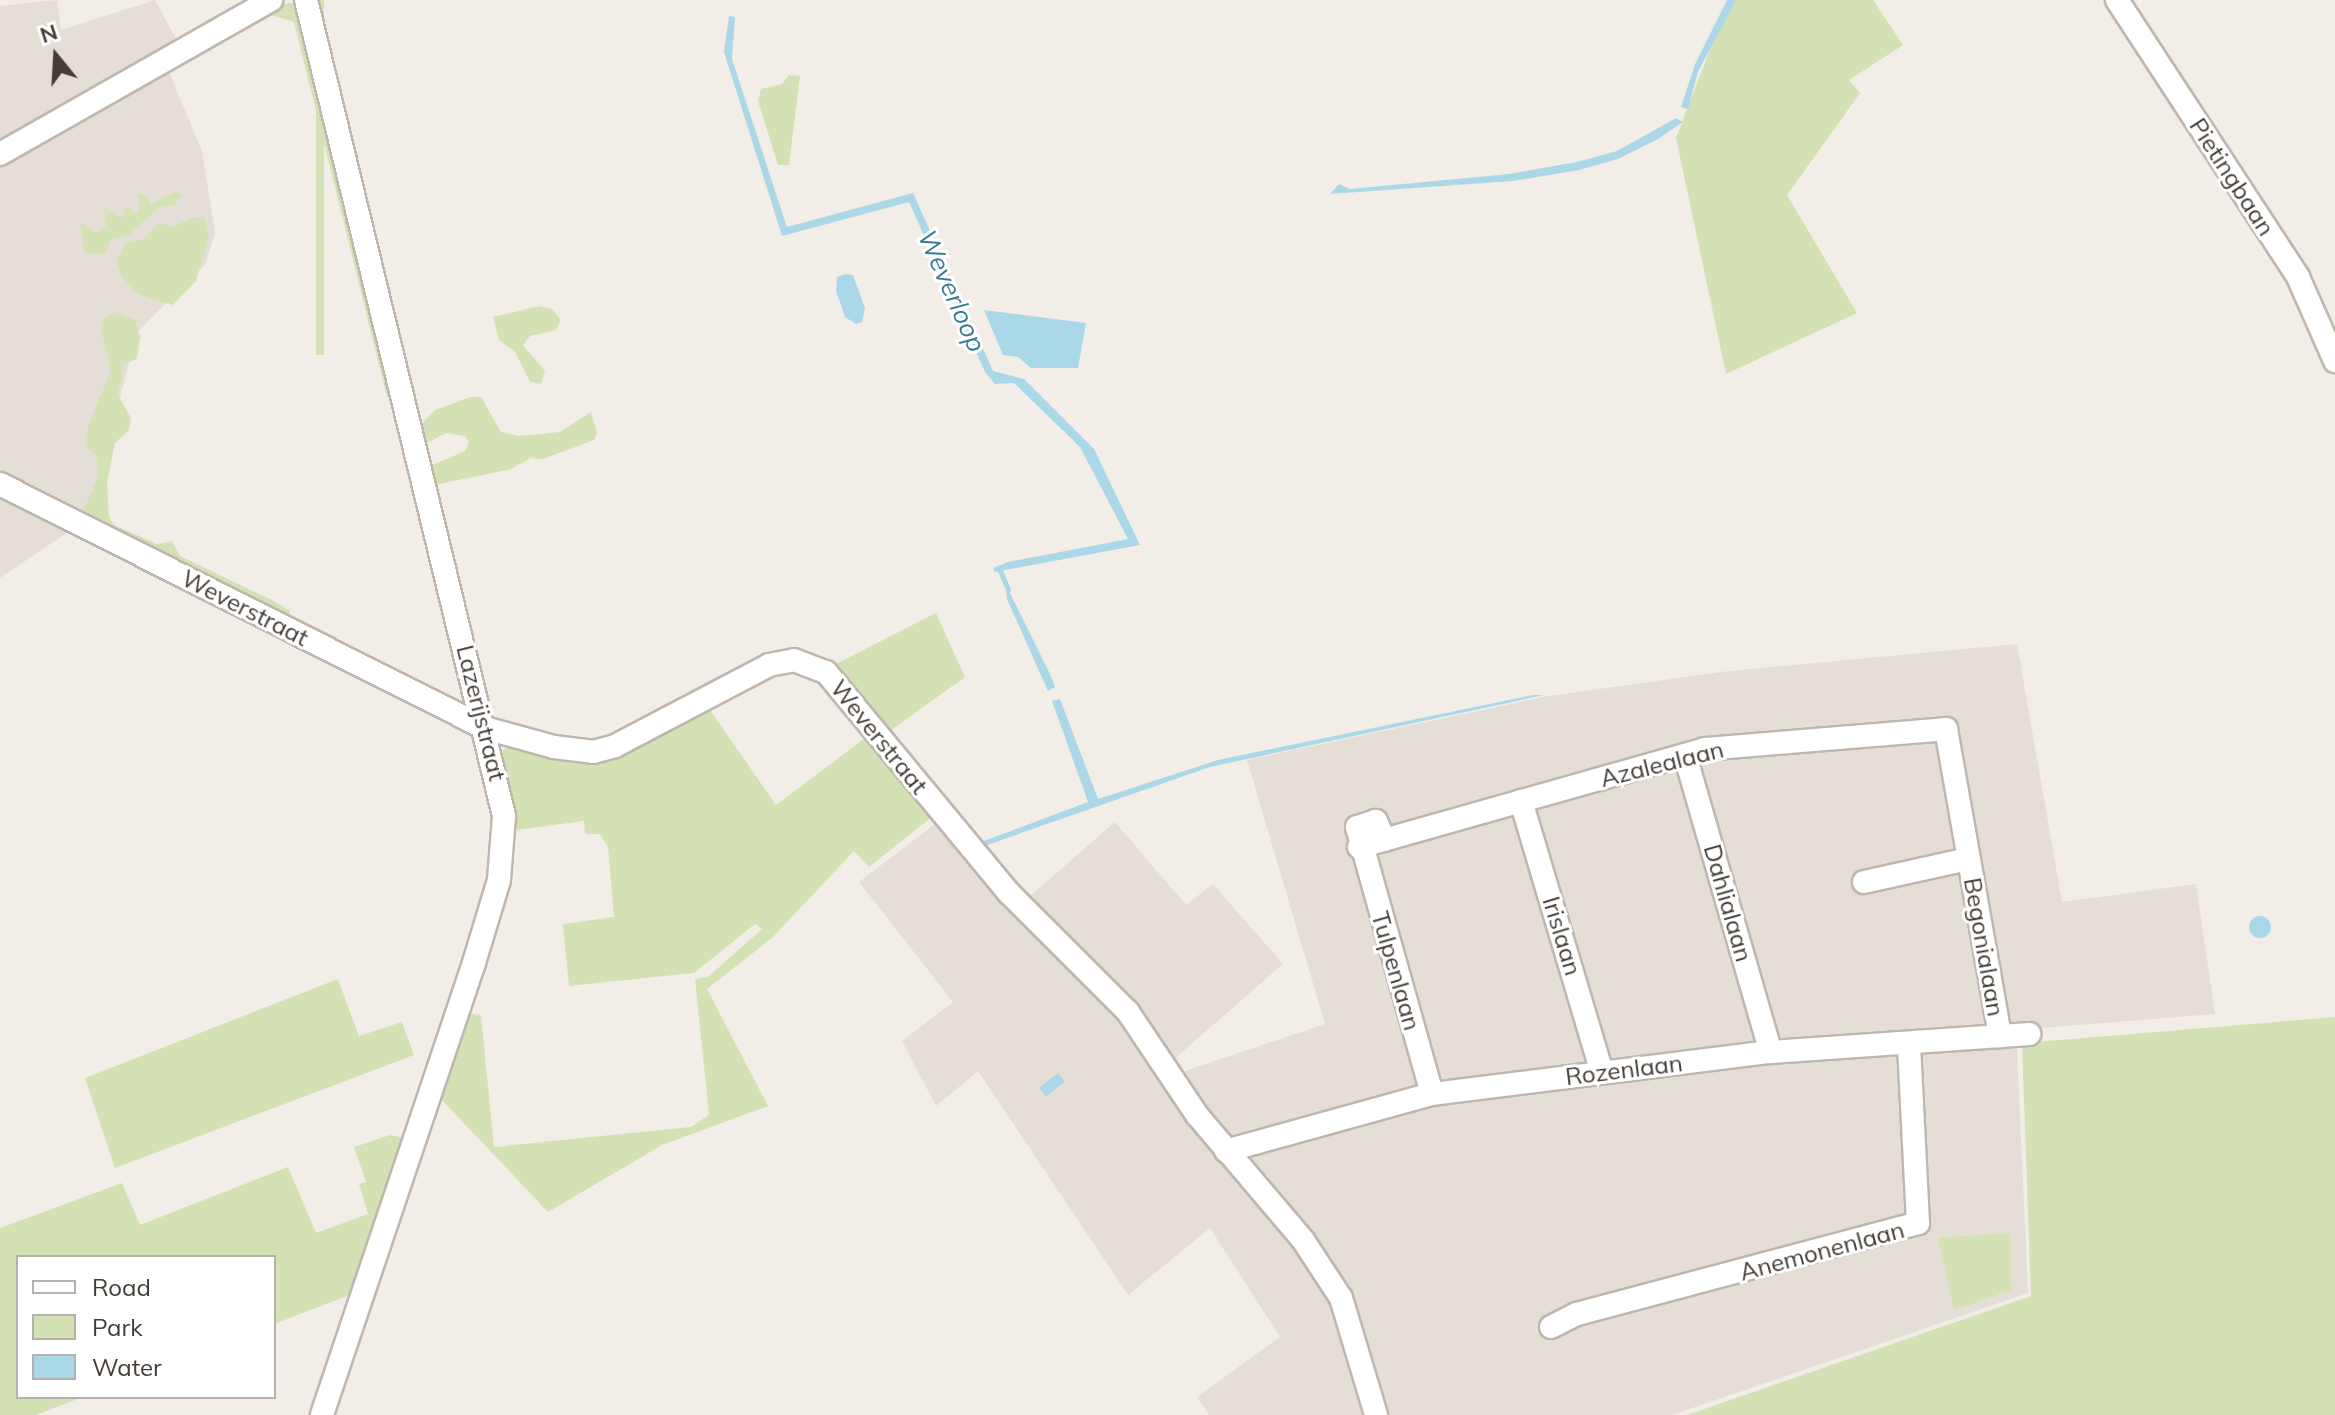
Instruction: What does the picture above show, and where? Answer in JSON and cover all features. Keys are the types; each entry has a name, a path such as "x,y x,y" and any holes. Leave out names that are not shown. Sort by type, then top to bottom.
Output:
{"street":[{"path":"0,154 271,0"},
{"name":"Lazerijstraat","path":"306,0 503,800 499,880 322,1415"},
{"name":"Pietingbaan","path":"2117,0 2298,277 2335,361"},
{"name":"Weverstraat","path":"0,484 485,728 593,752 615,746 769,665 794,660 813,664 837,683 1009,893 1128,1012 1226,1151 1303,1240 1341,1298 1376,1415"},
{"name":"Azalealaan","path":"1359,847 1357,827 1376,821 1384,840 1685,755 1946,729"},
{"name":"Begonialaan","path":"1946,729 2000,1036"},
{"name":"Dahlialaan","path":"1685,755 1771,1052"},
{"name":"Irislaan","path":"1521,801 1602,1072"},
{"name":"Tulpenlaan","path":"1359,847 1432,1094"},
{"name":"Begonialaan","path":"1864,882 1968,859"},
{"name":"Rozenlaan","path":"1226,1151 1432,1094 1771,1052 2029,1034"},
{"name":"Anemonenlaan","path":"1551,1327 1577,1314 1918,1223 1909,1043"}],"shaded area":[{"path":"57,0 61,30 155,0 188,61 169,72 202,151 215,233 205,265 137,332 89,518 0,578 0,6"},
{"path":"2017,644 2062,902 2196,884 2215,1014 2016,1030 2028,1293 1672,1415 1209,1415 1197,1397 1280,1337 1210,1228 1128,1295 978,1071 936,1106 902,1041 953,1002 859,882 948,814 1031,895 1115,822 1186,905 1213,884 1283,964 1174,1059 1182,1072 1325,1024 1247,760 1548,696 1729,671"}],"green space":[{"path":"316,0 324,0 324,355 316,355"},
{"path":"1729,0 1873,0 1903,45 1849,80 1860,93 1787,195 1857,313 1726,374 1676,138"},
{"path":"277,4 297,6 396,394 387,397 294,22 271,15 164,74 160,68"},
{"path":"789,75 800,76 789,165 778,165 758,101 761,89 782,84"},
{"path":"177,191 182,196 174,205 159,208 127,236 111,240 104,254 85,254 80,222 97,233 106,226 104,208 122,218 126,206 136,214 139,209 138,194 148,196 151,204"},
{"path":"192,217 205,217 209,238 196,281 173,305 138,294 122,277 116,260 126,242 144,239 158,223 174,227"},
{"path":"539,306 552,309 561,320 556,330 530,336 523,345 545,371 541,384 530,382 515,352 499,340 493,317"},
{"path":"116,312 135,319 140,337 137,359 124,364 118,395 131,418 129,430 115,443 107,483 109,517 114,525 157,544 172,541 180,556 276,602 290,611 286,622 81,515 97,480 98,458 87,448 87,429 111,370 101,330 104,318"},
{"path":"470,397 481,397 501,432 519,436 560,432 591,412 597,433 594,440 543,459 531,458 511,469 435,485 428,467 465,451 469,442 465,436 446,433 427,443 420,431 423,422 435,410"},
{"path":"936,613 965,677 887,733 834,665"},
{"path":"708,707 776,805 869,735 933,816 869,867 854,851 772,938 707,989 768,1106 662,1145 548,1212 441,1099 466,1013 481,1015 494,1147 691,1127 709,1115 695,979 708,977 762,929 755,924 694,973 569,986 563,924 614,917 608,847 600,834 585,834 584,821 509,831 498,756 510,743 600,758"},
{"path":"338,979 359,1036 402,1022 414,1055 115,1168 85,1078"},
{"path":"2335,1017 2335,1415 1687,1415 2031,1296 2022,1043"},
{"path":"390,1135 405,1138 355,1293 276,1323 276,1255 16,1255 16,1399 78,1399 36,1415 0,1415 0,1228 122,1183 140,1225 288,1167 316,1233 368,1214 359,1184 366,1182 354,1147"},
{"path":"2010,1233 2011,1290 1954,1310 1938,1238"}],"water":[{"path":"1727,0 1736,0 1698,72 1688,109 1681,107 1695,64"},
{"path":"729,16 735,17 732,59 787,227 913,193 993,371 1024,379 1094,449 1140,545 995,572 993,568 1008,562 1128,539 1080,447 1014,383 995,384 985,372 909,202 782,236 724,52"},
{"path":"1676,118 1683,122 1658,139 1618,159 1579,170 1513,181 1330,194 1339,184 1350,189 1509,174 1577,162 1617,151"},
{"path":"853,275 865,308 862,322 856,324 845,317 836,291 837,277"},
{"path":"984,310 1086,323 1078,368 1031,368 1018,357 1003,355"},
{"path":"1006,585 1050,674 1055,687 1048,691 1007,599"},
{"path":"1544,695 1210,767 987,845 976,844 1088,802 1052,701 1060,699 1098,799 1218,760"},
{"path":"2256,916 2264,916 2271,927 2264,938 2256,938 2249,931 2249,923"},
{"path":"1058,1073 1065,1082 1046,1096 1039,1088"}],"waterway":[{"name":"Weverloop","path":"999,568 1008,589"}]}
